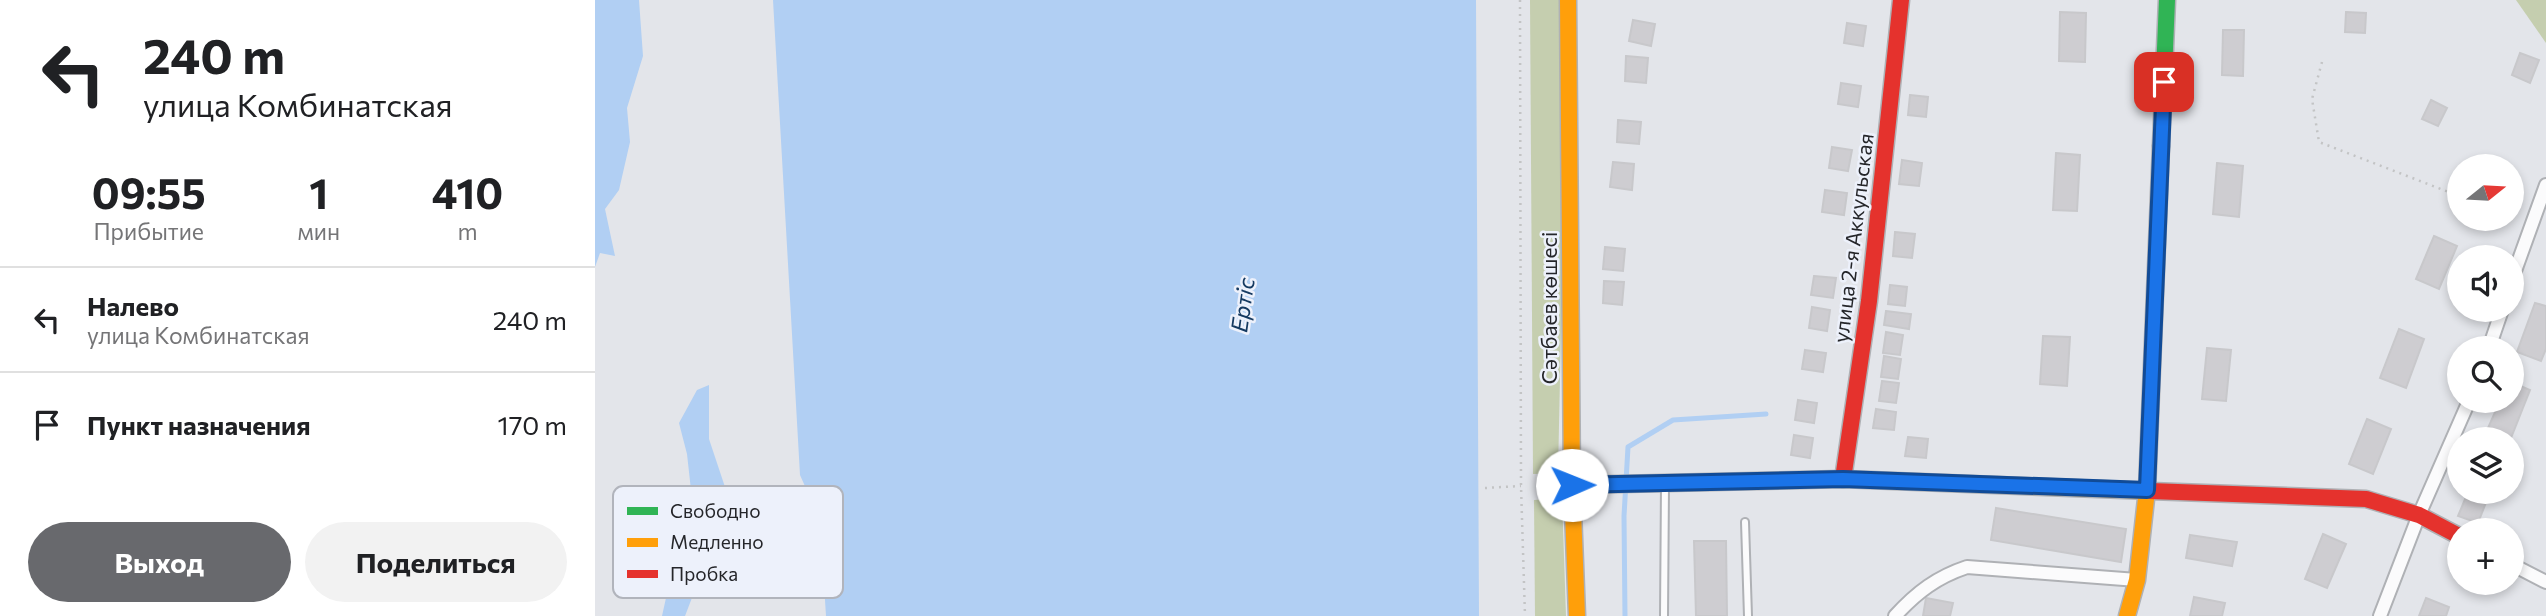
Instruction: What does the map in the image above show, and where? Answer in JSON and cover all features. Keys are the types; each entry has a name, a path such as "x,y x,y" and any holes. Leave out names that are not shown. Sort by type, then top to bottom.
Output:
{"street":[{"name":"Сәтбаев көшесі","path":"1568,0 1572,485 1577,616"},
{"name":"улица 2-я Аккульская","path":"1843,479 1869,301 1901,0"},
{"path":"2127,616 2137,580 2147,490 2167,0"},
{"path":"2524,246 2546,185"},
{"path":"2380,616 2419,515 2464,413"},
{"path":"1572,485 1843,479 2366,499 2419,515 2447,530"},
{"path":"1895,616 1913,596 1941,575 1967,567 2137,580"},
{"path":"2524,571 2546,582"}],"lane":[{"path":"1664,616 1665,483"},
{"path":"1745,522 1748,616"}],"path":[{"path":"1520,0 1521,486 1525,616"},
{"path":"2322,62 2312,99 2319,142 2447,190"},
{"path":"1485,488 1521,486"}],"green space":[{"path":"1530,0 1568,0 1558,473 1533,474"},
{"path":"2516,0 2546,0 2546,43"},
{"path":"1562,498 1566,616 1535,616 1534,500"}],"water":[{"path":"595,0 639,0 643,56 627,108 630,142 619,190 605,209 615,256 600,253 595,267"},
{"name":"Ертіс","path":"773,0 1476,0 1479,616 826,616 825,598 843,598 843,486 805,486 800,475"},
{"path":"709,385 709,439 725,486 691,486 687,454 679,423 697,390"},
{"path":"666,598 692,598 685,616 662,616"}],"building":[{"path":"2060,12 2086,13 2085,62 2059,61"},
{"path":"2346,12 2366,13 2365,33 2345,32"},
{"path":"1633,20 1655,24 1651,46 1629,41"},
{"path":"1847,23 1866,26 1863,46 1844,43"},
{"path":"2223,30 2244,30 2243,76 2222,75"},
{"path":"2520,53 2539,60 2530,83 2512,75"},
{"path":"1626,56 1648,58 1646,83 1625,81"},
{"path":"1841,83 1861,86 1858,107 1838,104"},
{"path":"1910,95 1928,97 1926,117 1908,115"},
{"path":"2431,100 2447,108 2438,126 2422,119"},
{"path":"1618,120 1641,122 1639,144 1617,142"},
{"path":"1832,147 1852,150 1848,171 1829,168"},
{"path":"2056,153 2080,155 2077,211 2053,210"},
{"path":"1902,160 1922,163 1919,186 1899,184"},
{"path":"1613,162 1634,164 1632,190 1610,187"},
{"path":"2217,163 2243,166 2239,217 2213,214"},
{"path":"1825,190 1847,193 1844,215 1822,212"},
{"path":"1895,232 1915,234 1912,258 1893,256"},
{"path":"2434,236 2455,245 2447,245 2447,270 2439,289 2416,279"},
{"path":"1605,247 1625,249 1623,271 1603,269"},
{"path":"1814,276 1836,278 1833,298 1811,295"},
{"path":"1604,281 1624,282 1622,305 1603,303"},
{"path":"1890,285 1907,287 1905,306 1888,304"},
{"path":"2535,303 2546,306 2546,349 2541,361 2524,355 2523,336"},
{"path":"1812,307 1830,310 1827,331 1809,328"},
{"path":"1886,311 1911,314 1909,329 1884,325"},
{"path":"2399,329 2424,339 2406,388 2380,378"},
{"path":"1886,332 1903,335 1900,355 1883,353"},
{"path":"2043,336 2070,337 2067,386 2040,384"},
{"path":"2207,348 2231,350 2226,401 2202,399"},
{"path":"1805,350 1826,353 1823,372 1802,369"},
{"path":"1884,356 1901,359 1898,379 1881,377"},
{"path":"1882,381 1899,383 1896,403 1879,401"},
{"path":"2524,387 2530,390 2524,405"},
{"path":"1798,400 1817,403 1814,423 1795,420"},
{"path":"1876,409 1896,412 1894,430 1873,428"},
{"path":"2495,413 2521,413 2515,427 2488,427"},
{"path":"2367,419 2391,429 2373,474 2349,464"},
{"path":"1794,435 1813,438 1810,458 1791,455"},
{"path":"1908,437 1928,439 1926,458 1905,456"},
{"path":"2463,504 2485,504 2480,518 2458,516"},
{"path":"1996,508 2126,529 2121,562 1991,540"},
{"path":"2323,534 2346,544 2327,588 2305,579"},
{"path":"2190,535 2237,542 2232,566 2186,558"},
{"path":"1694,541 1726,541 1727,616 1696,616"},
{"path":"2194,597 2225,603 2222,616 2190,616"},
{"path":"1926,598 1953,603 1950,616 1923,616"},
{"path":"2426,598 2449,607 2446,616 2419,616"}],"waterway":[{"path":"1625,616 1624,516 1628,447 1673,420 1766,414"}],"traffic: fast":[{"path":"2161,146 2167,0"}],"traffic: slow":[{"path":"1568,0 1572,485 1577,616"},
{"path":"2127,616 2137,580 2147,490 2161,146"},
{"path":"1572,485 1843,479 2150,491"}],"traffic: jam":[{"path":"1843,479 1869,301 1901,0"},
{"path":"2150,491 2366,499 2419,515 2447,530"}],"route":[{"path":"1572,485 1843,479 2147,490 2164,82"}]}
